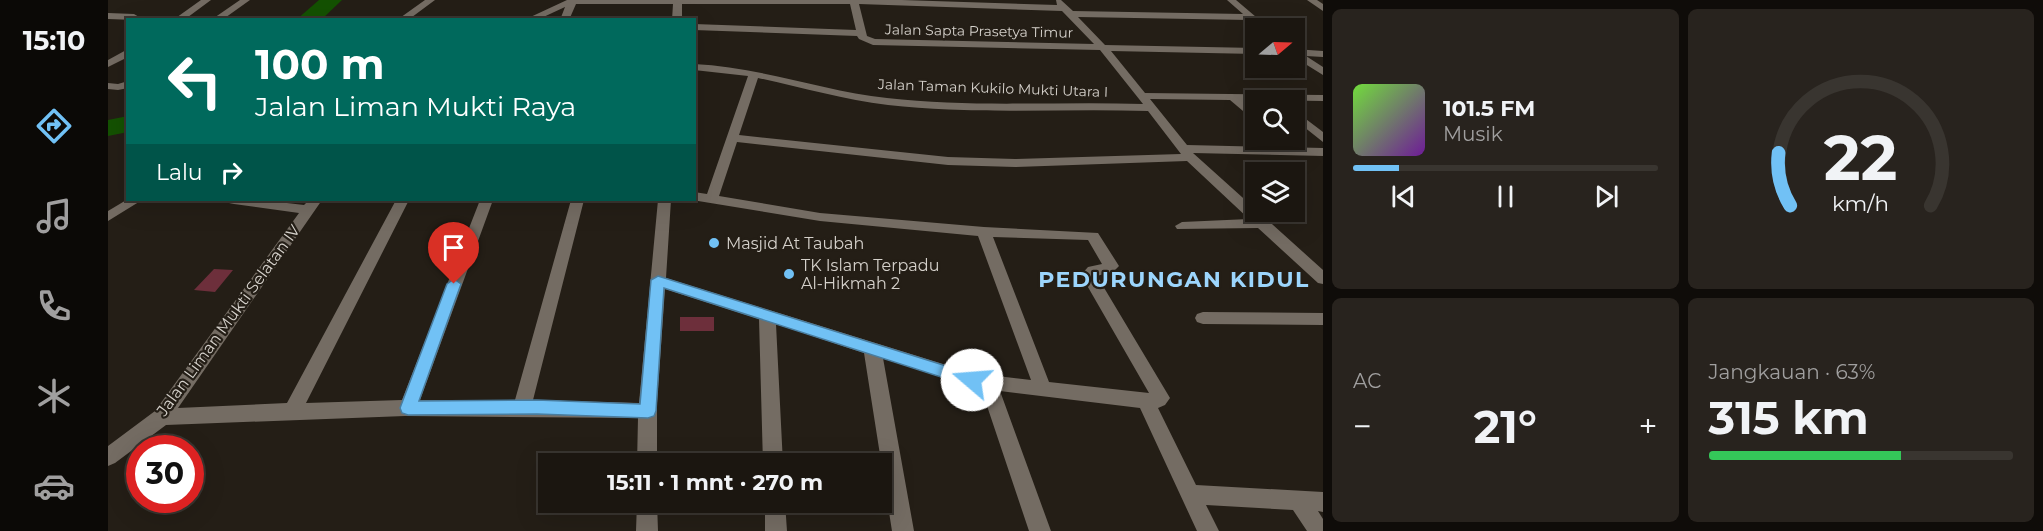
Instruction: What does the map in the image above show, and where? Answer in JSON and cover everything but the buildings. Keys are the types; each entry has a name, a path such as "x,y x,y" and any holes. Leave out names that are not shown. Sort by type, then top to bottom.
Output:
{"street":[{"path":"180,18 207,0"},
{"path":"218,18 246,0"},
{"path":"404,18 431,0"},
{"path":"532,18 573,0 1002,3 1068,11 1251,17"},
{"path":"565,18 573,0"},
{"path":"1058,0 1143,96 1187,153 1323,279"},
{"path":"1231,0 1251,17"},
{"path":"1311,0 1323,8"},
{"path":"677,18 678,1"},
{"path":"853,1 860,20 861,33"},
{"path":"108,16 134,17"},
{"path":"696,27 740,27 766,31"},
{"path":"696,35 741,35 766,31"},
{"name":"Jalan Sapta Prasetya Timur","path":"766,31 861,33 864,40 873,42 1105,51"},
{"path":"1105,51 1245,51"},
{"path":"1105,51 1245,57"},
{"path":"108,64 126,53"},
{"path":"1305,56 1323,55"},
{"path":"1305,61 1323,72"},
{"name":"Jalan Taman Kukilo Mukti Utara I","path":"696,67 731,68 890,102 1150,108"},
{"path":"712,198 754,74"},
{"path":"108,86 126,84"},
{"path":"1143,96 1245,97"},
{"path":"1232,96 1245,108"},
{"path":"1305,98 1323,98"},
{"path":"1305,122 1323,138"},
{"path":"734,138 948,161 1015,164 1187,153 1287,150 1323,153"},
{"path":"658,280 972,380 1146,401 1161,398 1089,275 1095,270 1107,269 1111,266 1093,236 984,232 820,216 696,196"},
{"path":"108,217 133,201"},
{"path":"249,201 311,205"},
{"path":"293,409 401,201"},
{"path":"408,408 486,201"},
{"path":"522,407 551,305 577,201"},
{"path":"647,453 648,411 664,201"},
{"name":"Jalan Liman Mukti Selatan IV","path":"108,457 162,417 311,205"},
{"path":"1182,226 1261,223"},
{"path":"984,232 1043,389"},
{"path":"768,315 773,453"},
{"path":"1203,318 1323,319"},
{"path":"872,347 903,531"},
{"path":"988,382 1040,531"},
{"path":"1146,401 1208,531"},
{"path":"162,417 293,409 522,407 648,411"},
{"path":"1189,494 1323,502"},
{"path":"1299,501 1319,531"},
{"path":"647,513 647,531"},
{"path":"775,513 776,531"}],"shaded area":[{"path":"214,269 233,270 215,292 194,290"},
{"path":"680,317 714,317 714,331 680,331"}],"waterway":[{"path":"310,18 332,0"},
{"path":"108,128 126,124"}],"place":[{"name":"Masjid At Taubah","path":"714,243"},
{"name":"TK Islam Terpadu Al-Hikmah 2","path":"789,274"}],"district":[{"name":"PEDURUNGAN KIDUL","path":"1174,279"}],"route":[{"path":"454,284 408,408 537,407 648,411 658,280 972,380"}]}
